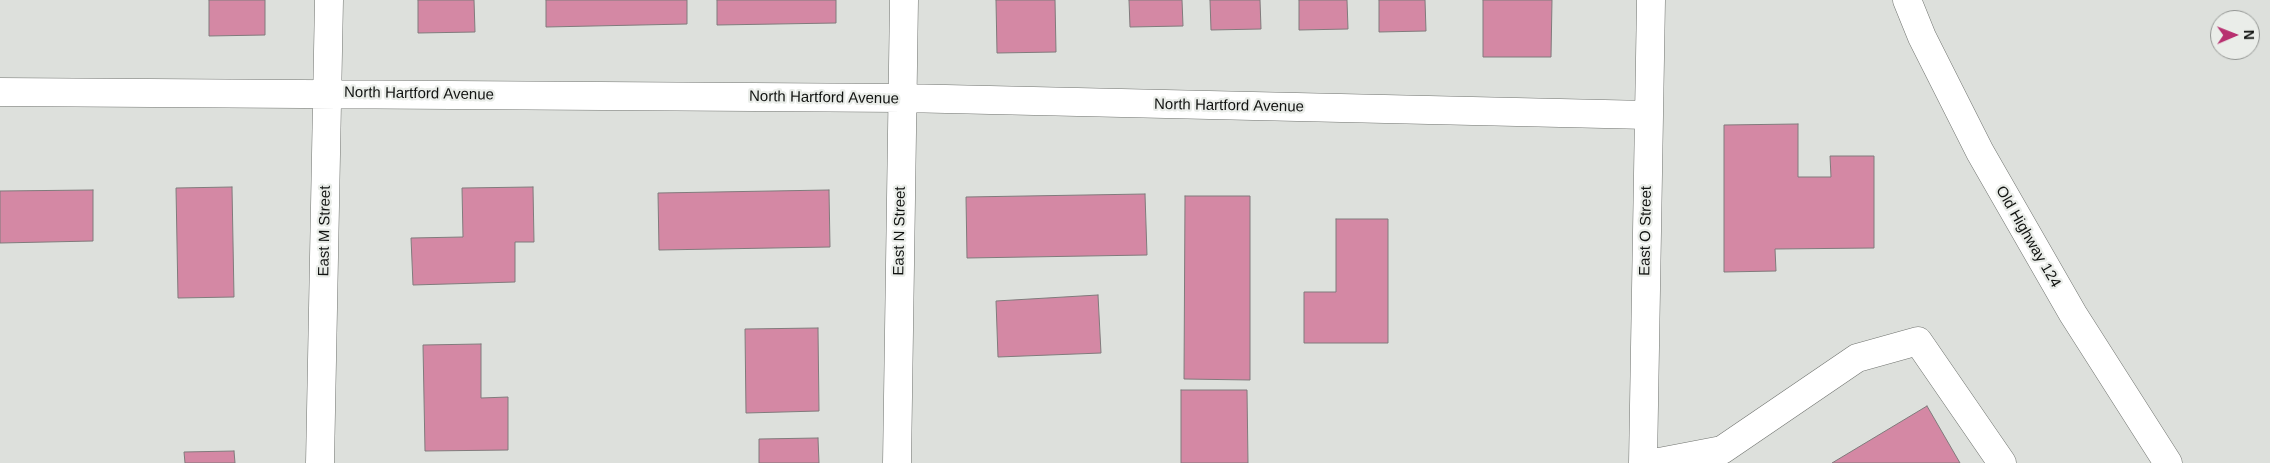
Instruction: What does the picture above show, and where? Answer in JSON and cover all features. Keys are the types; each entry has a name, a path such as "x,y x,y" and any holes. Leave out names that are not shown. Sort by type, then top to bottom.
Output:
{"street":[{"name":"East M Street","path":"320,463 329,0"},
{"name":"East N Street","path":"898,463 904,0"},
{"name":"East O Street","path":"1643,463 1651,0"},
{"name":"Old Highway 124","path":"1907,0 1922,37 1980,152 2073,314 2168,463"},
{"name":"North Hartford Avenue","path":"0,92 902,98 1648,116"},
{"path":"1654,463 1722,450 1857,358 1918,341 2002,463"}],"building":[{"path":"209,0 265,0 265,35 209,36"},
{"path":"418,0 474,0 475,32 418,33"},
{"path":"546,0 687,0 687,24 546,27"},
{"path":"717,0 836,0 836,23 717,25"},
{"path":"996,0 1055,0 1056,52 997,53"},
{"path":"1129,0 1182,0 1183,26 1130,27"},
{"path":"1210,0 1260,0 1261,29 1211,30"},
{"path":"1299,0 1347,0 1348,29 1299,30"},
{"path":"1379,0 1425,0 1426,31 1379,32"},
{"path":"1483,0 1552,0 1551,57 1483,57"},
{"path":"1798,124 1798,177 1831,177 1830,156 1874,156 1874,248 1775,249 1776,271 1724,272 1724,125"},
{"path":"232,187 234,297 178,298 176,188"},
{"path":"533,187 534,242 515,242 515,282 413,285 411,238 463,237 462,188"},
{"path":"93,190 93,241 0,243 0,191"},
{"path":"829,190 830,247 659,250 658,193"},
{"path":"1145,194 1147,255 967,258 966,197"},
{"path":"1185,196 1250,196 1250,380 1184,379"},
{"path":"1336,219 1388,219 1388,343 1304,343 1304,292 1336,292"},
{"path":"1098,295 1101,353 998,357 996,301"},
{"path":"818,328 819,411 746,413 745,329"},
{"path":"481,344 481,398 508,397 508,450 425,451 423,345"},
{"path":"1181,390 1247,390 1248,463 1181,463"},
{"path":"1927,406 1960,463 1832,463"},
{"path":"818,438 819,463 759,463 759,439"},
{"path":"234,451 235,463 185,463 184,452"}]}
